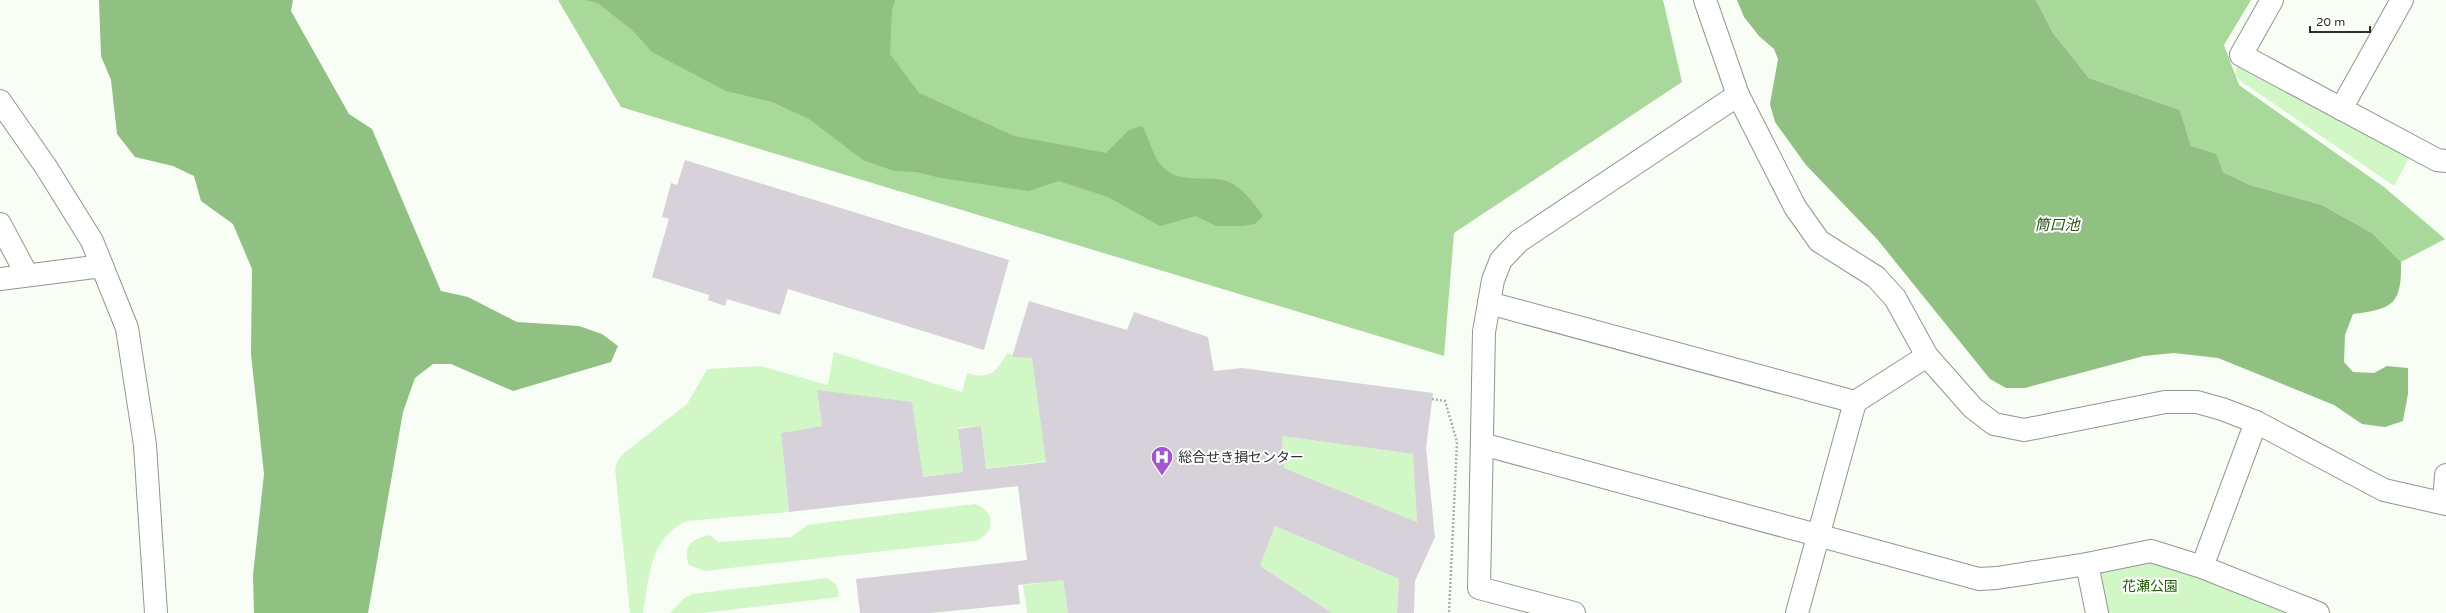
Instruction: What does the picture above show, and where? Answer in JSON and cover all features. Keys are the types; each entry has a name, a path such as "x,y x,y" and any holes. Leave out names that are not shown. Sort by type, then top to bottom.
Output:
{"street":[{"path":"1705,0 1738,95 1795,207 1819,241 1876,277 1895,298 1927,356 1973,408 1994,424 2024,430 2165,402 2197,402 2222,409 2256,422 2384,490 2445,503 2446,475"},
{"path":"2272,0 2242,55 2341,110 2437,160 2446,161"},
{"path":"2341,110 2402,0"},
{"path":"1574,613 1479,588 1484,332 1493,280 1501,260 1519,241 1738,95"},
{"path":"0,101 46,167 92,241 127,328 145,445 156,613"},
{"path":"0,224 28,275"},
{"path":"0,279 102,266"},
{"path":"1489,303 1855,402"},
{"path":"1797,613 1817,534 1855,402 1927,356"},
{"path":"2202,567 2256,422"},
{"path":"1482,444 1979,579 1997,578 2087,564 2151,551 2202,567 2318,613"},
{"path":"2087,564 2097,613"}],"path":[{"path":"1432,399 1445,401 1457,442 1449,613"}],"green space":[{"path":"2238,62 2410,156 2394,186 2242,82 2235,75"},
{"path":"834,352 962,392 967,373 981,376 992,373 1000,365 1007,353 1018,357 1032,358 1047,461 986,469 981,426 958,428 963,472 922,477 817,390 822,426 781,433 789,512 687,521 674,529 658,548 653,560 643,613 630,613 615,469 618,460 624,453 687,404 707,369 760,366 828,385"},
{"path":"1282,436 1413,454 1417,522 1284,468"},
{"path":"1051,503 1068,613 1027,613 1023,585 1040,583 1031,505"},
{"path":"975,504 982,507 987,512 991,522 987,533 982,538 975,541 704,571 689,565 687,558 690,544 704,536 710,535 718,542 792,537 807,525"},
{"path":"1275,526 1399,579 1397,613 1332,613 1260,566"},
{"name":"花瀬公園","path":"2151,559 2299,613 2104,613 2097,574 2101,569"},
{"path":"827,578 837,585 839,597 702,613 670,613 683,599 692,594"}],"shaded area":[{"path":"558,0 1663,0 1682,82 1454,233 1444,356 621,107"},
{"path":"2036,0 2251,0 2224,45 2239,85 2384,187 2445,239 2401,262 2372,233 2322,205 2250,185 2223,172 2215,155 2191,146 2180,110 2089,78 2053,33"}],"water":[{"path":"99,0 293,0 291,11 349,114 372,129 441,291 468,297 517,322 579,326 602,334 618,346 611,362 513,391 451,364 433,364 415,378 403,412 368,613 254,613 253,575 264,474 251,354 252,269 233,224 201,201 194,176 173,166 135,157 117,134 111,80 101,56"},
{"path":"585,0 895,0 892,10 890,54 919,93 1014,136 1106,153 1129,130 1142,126 1157,160 1165,169 1180,177 1216,179 1233,184 1246,194 1263,216 1255,224 1242,226 1216,226 1196,216 1160,226 1108,197 1059,181 1029,191 941,178 916,172 894,171 863,160 809,119 772,102 726,91 652,52 633,31 598,3"},
{"name":"筒口池","path":"1737,0 2036,0 2053,33 2089,78 2180,110 2191,146 2216,154 2223,172 2250,185 2322,205 2372,233 2401,262 2399,288 2397,296 2392,302 2386,307 2377,310 2353,314 2345,335 2344,362 2353,372 2374,373 2387,366 2408,368 2408,394 2403,421 2385,427 2362,424 2334,405 2218,358 2174,353 2144,356 2025,388 2006,388 1990,379 1877,239 1806,165 1775,122 1770,104 1778,59 1774,49 1759,36 1744,17"}],"building":[{"path":"685,160 1009,260 984,350 788,289 780,315 727,299 725,306 708,300 709,295 652,277 669,219 662,217 671,183 677,185"},
{"path":"1029,301 1127,330 1134,312 1208,337 1214,371 1242,368 1433,393 1426,448 1435,537 1415,581 1414,613 1397,613 1399,579 1275,526 1260,566 1332,613 1068,613 1063,580 1018,585 1020,604 930,613 860,613 856,579 1027,560 1018,486 789,512 781,433 822,426 817,390 912,402 923,477 963,472 958,429 981,426 986,469 1046,462 1032,358 1012,357","holes":["1282,436 1413,454 1417,522 1284,468"]}],"place":[{"name":"総合せき損センター","path":"1162,476"}]}
